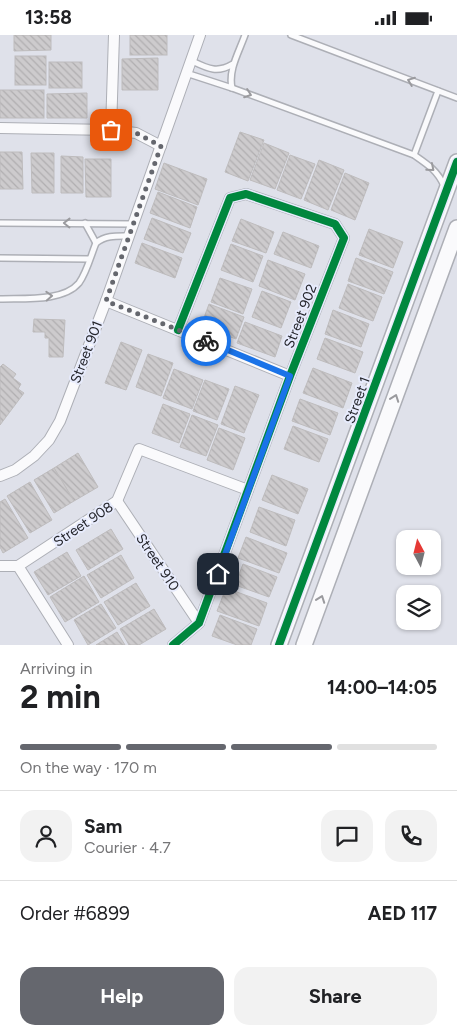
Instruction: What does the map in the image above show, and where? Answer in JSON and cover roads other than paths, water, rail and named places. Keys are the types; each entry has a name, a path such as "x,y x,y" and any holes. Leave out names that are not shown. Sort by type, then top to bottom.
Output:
{"street":[{"path":"111,130 114,35"},
{"name":"Street 901","path":"0,476 15,470 34,455 48,440 56,427 106,301 200,35"},
{"path":"0,128 111,130 136,133 161,146"},
{"name":"Street 1","path":"280,645 457,162"},
{"name":"Street 902","path":"173,645 199,623 290,376 344,238 335,224 246,194 230,199 178,329"},
{"path":"304,645 457,228"},
{"path":"106,301 290,376"},
{"path":"383,431 376,425 374,418 382,390 384,362"},
{"name":"Street 908","path":"18,566 117,501 139,449 248,490"},
{"name":"Street 910","path":"117,501 199,623"},
{"path":"0,566 18,566 68,645"}],"lane":[{"path":"232,88 233,64 245,35"},
{"path":"292,35 457,98"},
{"path":"190,61 210,69 219,70 233,64"},
{"path":"185,73 232,88 414,155 440,176 446,192"},
{"path":"414,155 438,91"},
{"path":"0,223 133,224"},
{"path":"85,223 96,243"},
{"path":"0,299 60,296 72,290 80,281 96,243 110,236 129,236"},
{"path":"0,257 89,259"}]}
